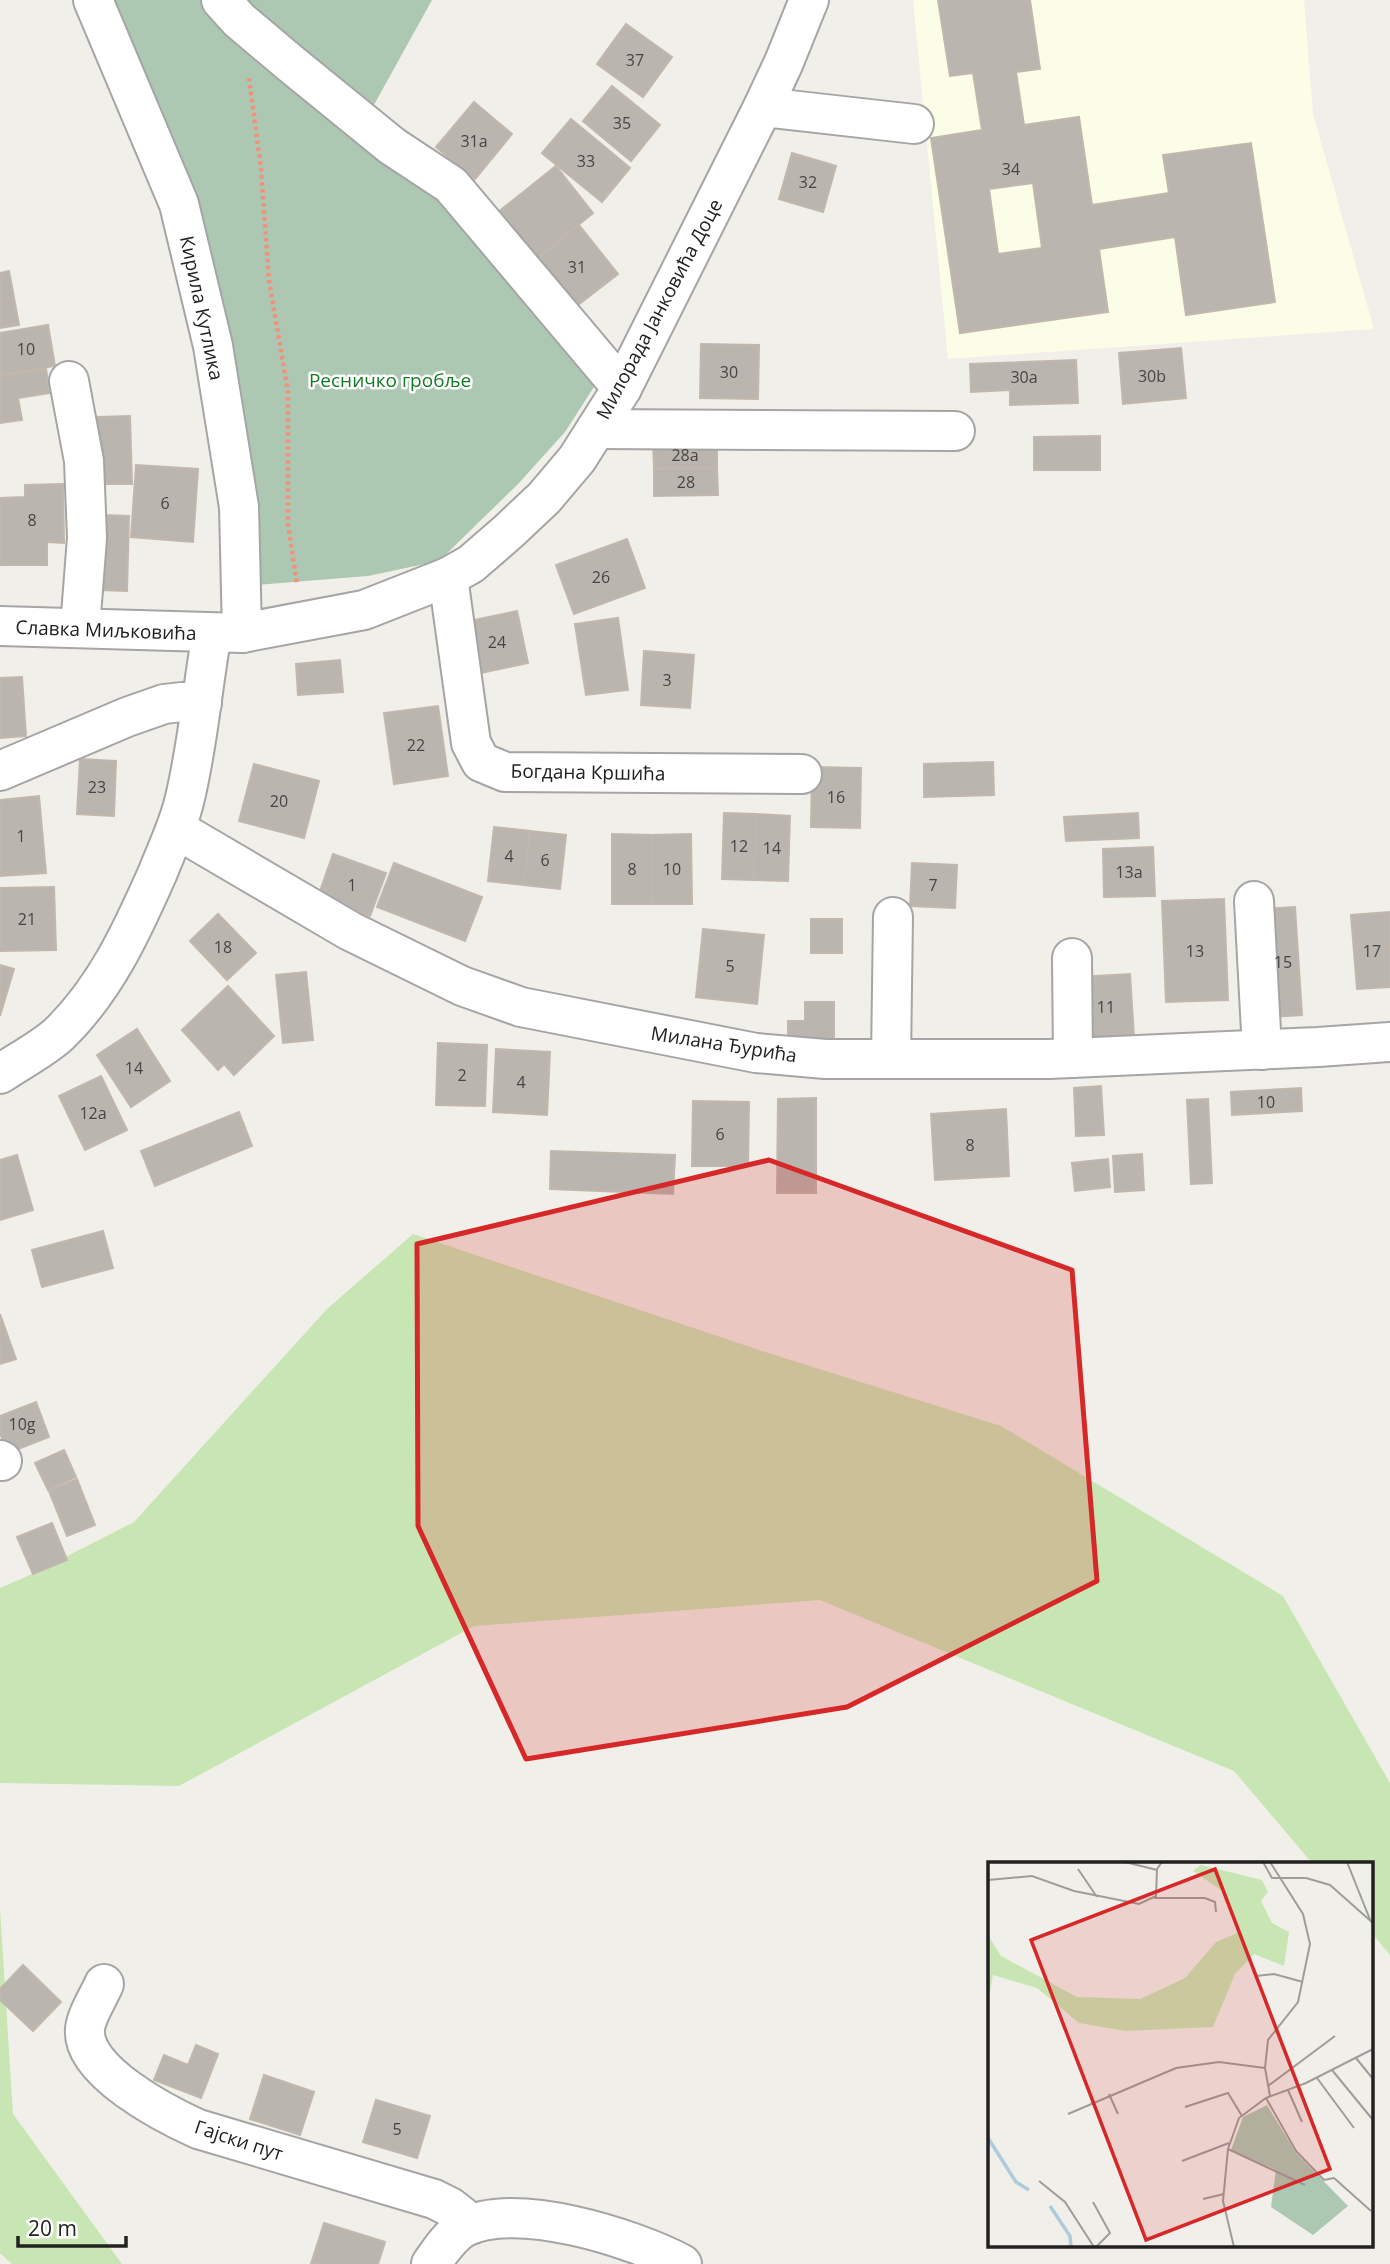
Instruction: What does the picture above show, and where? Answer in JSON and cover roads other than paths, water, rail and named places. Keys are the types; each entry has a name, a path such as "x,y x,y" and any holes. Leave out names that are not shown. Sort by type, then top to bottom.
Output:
{"street":[{"name":"Кирила Кутлика","path":"93,0 180,204 212,346 239,507 227,633"},
{"path":"221,0 239,20 392,146 451,185 622,388"},
{"name":"Милорада Јанковића Доце","path":"227,633 364,610 448,577 471,564 535,506 577,459 622,388 763,107 809,0"},
{"path":"763,107 915,124"},
{"path":"69,381 84,461 87,538 80,628"},
{"path":"596,429 955,431"},
{"name":"Богдана Кршића","path":"448,577 471,743 481,762 505,772 802,774"},
{"name":"Славка Миљковића","path":"0,626 227,633"},
{"path":"0,1074 55,1037 83,1008 123,946 176,829 190,774 202,703 227,633"},
{"path":"0,771 164,704 202,703"},
{"name":"Милана Ђурића","path":"176,829 350,931 463,986 521,1007 756,1053 825,1059 1073,1059 1390,1042"},
{"path":"1254,901 1262,1050"},
{"path":"891,1059 893,917"},
{"path":"1072,958 1073,1059"},
{"name":"Гајски пут","path":"104,1983 85,2027 86,2046 104,2068 136,2097 164,2114 198,2129 434,2199 450,2207 472,2224"},
{"path":"431,2264 453,2236 472,2224 516,2219 589,2228 636,2243 682,2264"}],"park label":[{"name":"Ресничко гробље","path":"390,380"}]}
